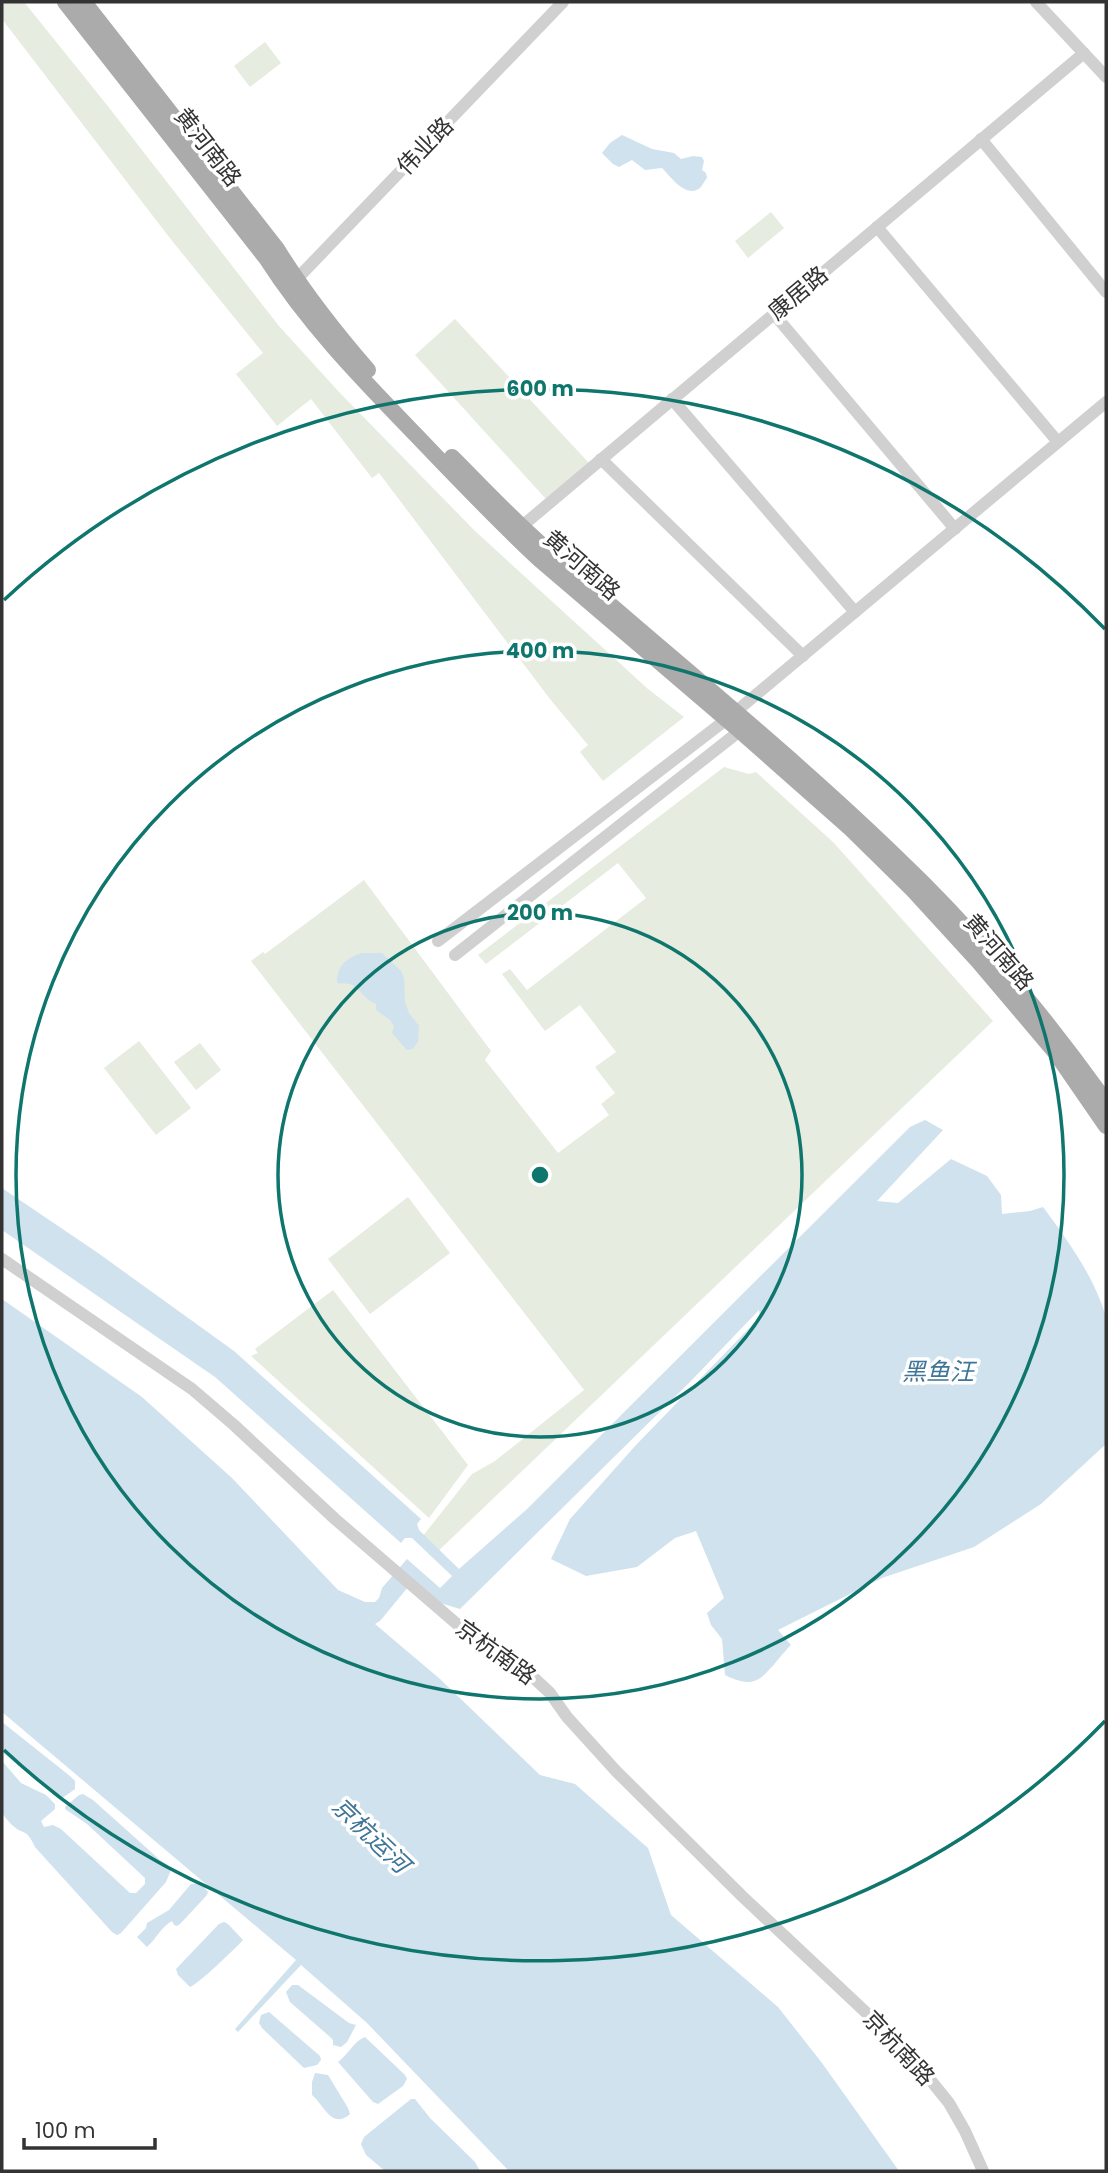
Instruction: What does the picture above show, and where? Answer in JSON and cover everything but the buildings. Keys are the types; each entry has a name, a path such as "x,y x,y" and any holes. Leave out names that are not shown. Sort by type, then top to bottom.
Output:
{"main road":[{"name":"黄河南路","path":"65,2 266,258 291,285"},
{"name":"黄河南路","path":"84,2 277,249 291,285 320,333 370,388 517,530 745,727 913,890 1055,1052 1106,1126"},
{"name":"黄河南路","path":"745,727 815,780 925,885 1038,1012 1106,1102"}],"street":[{"name":"伟业路","path":"291,285 563,2"},
{"path":"1036,2 1106,77"},
{"name":"康居路","path":"517,530 1084,53"},
{"path":"981,139 1106,292"},
{"path":"877,228 1058,442"},
{"path":"774,314 955,529"},
{"path":"672,399 855,612"},
{"path":"438,941 732,715 1106,402"},
{"path":"601,459 803,656"},
{"path":"455,955 745,727"},
{"name":"京杭南路","path":"2,1259 192,1389 335,1519 479,1643 535,1679 616,1771 743,1897 907,2051 929,2076 959,2120 983,2171"}],"shaded area":[{"path":"2,2 24,2 279,326 339,392 475,531 648,689 684,717 603,781 580,752 588,745 550,699 379,473 372,478 311,399 277,426 236,374 263,353 169,237 2,19"},
{"path":"265,42 281,63 250,87 234,66"},
{"path":"771,212 784,228 748,258 735,241"},
{"path":"455,319 589,463 546,499 415,355"},
{"path":"724,767 749,774 756,772 834,843 993,1021 432,1557 418,1542 472,1474 495,1461 584,1390 251,961 263,952 265,954 364,880 491,1051 485,1060 558,1153 609,1115 601,1104 615,1093 595,1067 616,1052 580,1005 545,1031 502,974 510,969 527,990 646,898 618,863 486,964 478,955"},
{"path":"139,1041 191,1108 156,1135 104,1068"},
{"path":"200,1043 221,1070 196,1090 174,1062"},
{"path":"408,1197 450,1253 370,1314 328,1259"},
{"path":"333,1290 468,1465 429,1518 251,1356 258,1353 255,1349"}],"water":[{"path":"622,135 652,149 674,153 681,159 702,157 702,170 707,178 700,188 689,191 662,168 645,170 632,160 619,167 613,164 602,153"},
{"path":"361,953 382,953 401,971 405,1002 419,1026 418,1041 413,1049 407,1050 392,1033 394,1026 376,1010 376,1004 353,986 337,983 343,964"},
{"path":"925,1120 943,1130 877,1201 898,1203 951,1159 987,1176 1001,1195 1002,1214 1043,1207 1087,1273 1106,1317 1106,1444 1041,1504 974,1547 882,1578 778,1630 791,1645 763,1676 750,1682 725,1675 722,1639 711,1625 707,1613 724,1598 696,1531 675,1538 637,1567 586,1576 551,1559 570,1519 636,1445 760,1317 759,1310 690,1382 460,1609 437,1602 413,1581 375,1624 440,1679 540,1775 575,1784 648,1848 671,1915 778,2007 822,2063 899,2171 509,2171 367,2023 301,1965 238,2032 235,2029 296,1960 2,1712 2,1299 142,1397 232,1478 338,1590 365,1602 375,1602 382,1588 407,1559 440,1588 452,1576 412,1538 405,1538 401,1543 215,1377 2,1230 2,1188 234,1351 421,1519 417,1524 419,1530 459,1569 526,1510 910,1127"},
{"path":"2,1722 70,1776 75,1781 75,1789 61,1799 57,1797 2,1752"},
{"path":"2,1761 21,1783 46,1795 55,1804 55,1809 41,1821 44,1827 53,1825 61,1829 130,1893 136,1893 145,1884 145,1878 87,1824 65,1809 79,1795 83,1794 93,1800 168,1865 171,1870 166,1882 121,1933 117,1935 112,1932 35,1847 27,1834 12,1825 4,1815 1,1802"},
{"path":"201,1883 208,1892 207,1895 181,1923 177,1926 172,1921 147,1947 137,1937 147,1923 169,1910 191,1884"},
{"path":"224,1922 243,1940 190,1987 178,1975 176,1969"},
{"path":"292,1985 298,1985 349,2023 356,2025 347,2042 341,2047 333,2045 329,2036 290,2002 286,1992"},
{"path":"269,2012 320,2056 321,2060 317,2065 304,2068 262,2028 259,2023 261,2015"},
{"path":"365,2037 407,2079 403,2086 378,2104 373,2102 338,2062"},
{"path":"315,2073 328,2075 350,2114 344,2118 333,2118 312,2095"},
{"path":"411,2099 415,2099 430,2118 475,2162 480,2171 385,2171 366,2155 361,2144 364,2137"}],"water label":[{"name":"黑鱼汪","path":"938,1371"},
{"name":"京杭运河","path":"371,1835"}]}
